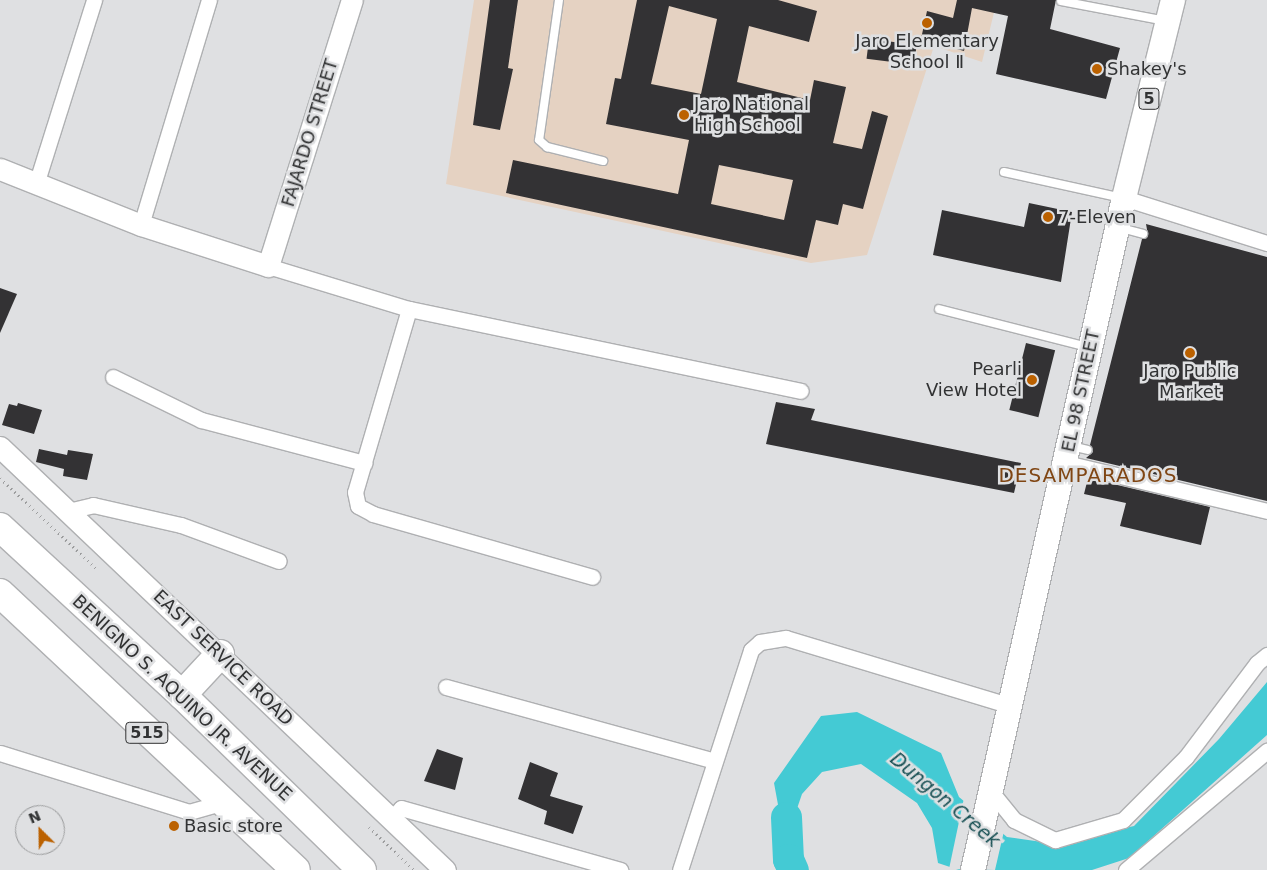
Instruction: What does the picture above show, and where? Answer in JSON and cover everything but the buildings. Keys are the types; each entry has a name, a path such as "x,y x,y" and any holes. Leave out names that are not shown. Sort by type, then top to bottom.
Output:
{"highway":[{"name":"BENIGNO S. AQUINO JR. AVENUE","path":"0,527 182,695 362,870"},
{"name":"515","path":"0,593 220,803 296,870"},
{"path":"182,695 220,654"}],"main road":[{"name":"EL 98 STREET","path":"973,870 1008,705 1074,453 1090,348 1124,198 1171,11"}],"street":[{"path":"37,181 94,0"},
{"path":"141,225 210,0"},
{"name":"FAJARDO STREET","path":"268,266 352,0"},
{"path":"0,169 37,181 141,225 409,309 801,391"},
{"path":"1124,198 1267,243"},
{"path":"409,309 355,492 358,506 373,514 592,577"},
{"path":"113,377 201,420 364,462"},
{"name":"EAST SERVICE ROAD","path":"0,447 220,654 390,820 445,870"},
{"path":"1074,453 1267,511"},
{"path":"68,511 92,505 172,523 279,561"},
{"path":"680,870 751,650 773,637 786,638 1008,705"},
{"path":"989,789 1014,820 1055,840 1123,820 1186,758 1257,663 1267,655"},
{"path":"446,687 714,761"},
{"path":"1126,870 1267,751"},
{"path":"0,753 189,812 220,803"},
{"path":"390,820 401,808 620,870"}],"lane":[{"path":"560,0 539,140 547,147 603,161"},
{"path":"1061,1 1171,11"},
{"path":"1004,172 1124,198"},
{"path":"1118,227 1143,234"},
{"path":"939,309 1090,348"}],"shaded area":[{"name":"Jaro National High School","path":"474,0 997,0 982,62 934,46 867,255 811,263 446,184"}],"water":[{"path":"1267,682 1267,735 1129,858 1092,870 959,870 938,863 932,828 917,803 861,764 822,772 802,794 791,826 788,859 774,783 821,716 857,712 941,753 959,797 1007,837 1056,844 1134,826 1219,739"}],"pier":[{"path":"964,798 1004,831 995,870 949,869"}],"waterway":[{"name":"Dungon Creek","path":"786,817 788,859 793,870"}],"place":[{"name":"Jaro Elementary School Ⅱ","path":"927,23"},
{"name":"Shakey's","path":"1097,69"},
{"name":"Jaro National High School","path":"684,115"},
{"name":"7-Eleven","path":"1048,217"},
{"name":"Jaro Public Market","path":"1190,353"},
{"name":"Pearli View Hotel","path":"1032,380"},
{"name":"Basic store","path":"174,826"}],"district":[{"name":"DESAMPARADOS","path":"1088,475"}]}
